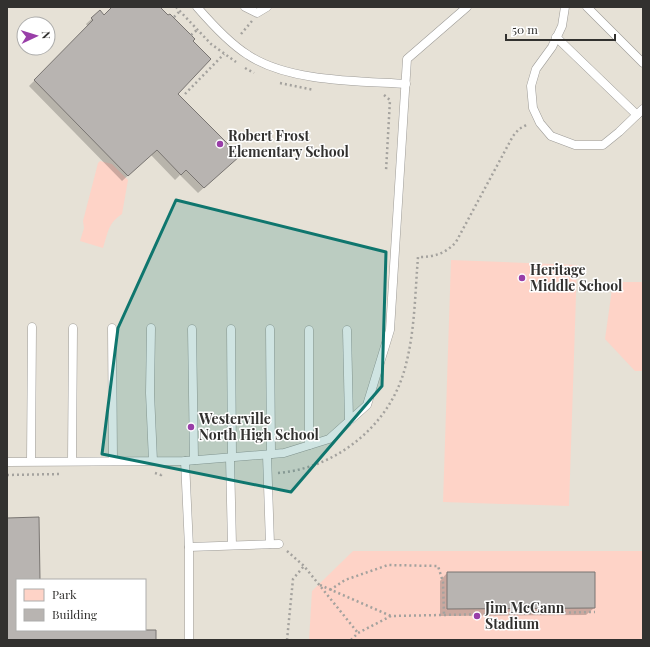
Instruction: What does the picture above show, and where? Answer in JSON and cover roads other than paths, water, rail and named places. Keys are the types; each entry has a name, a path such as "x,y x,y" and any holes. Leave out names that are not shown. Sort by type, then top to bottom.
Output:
{"lane":[{"path":"245,7 254,13 257,13 267,7"},
{"path":"7,462 190,461 284,453 329,439 367,405 390,330 407,59 467,7"},
{"path":"556,37 640,112 620,132 603,145 574,146 552,136 540,123 533,108 531,86 536,69 562,26 565,7"},
{"path":"587,7 643,63"},
{"path":"202,9 248,55 279,69 321,78 406,84"},
{"path":"31,461 32,327"},
{"path":"72,461 73,328"},
{"path":"112,328 113,461"},
{"path":"151,328 150,393 153,461"},
{"path":"189,640 192,328"},
{"path":"231,329 232,545"},
{"path":"270,329 270,544"},
{"path":"309,330 309,445"},
{"path":"347,330 349,421"},
{"path":"189,547 279,544"}],"place":[{"name":"Robert Frost Elementary School","path":"220,144"},
{"name":"Heritage Middle School","path":"522,278"},
{"name":"Westerville North High School","path":"191,427"},
{"name":"Jim McCann Stadium","path":"477,616"}]}
